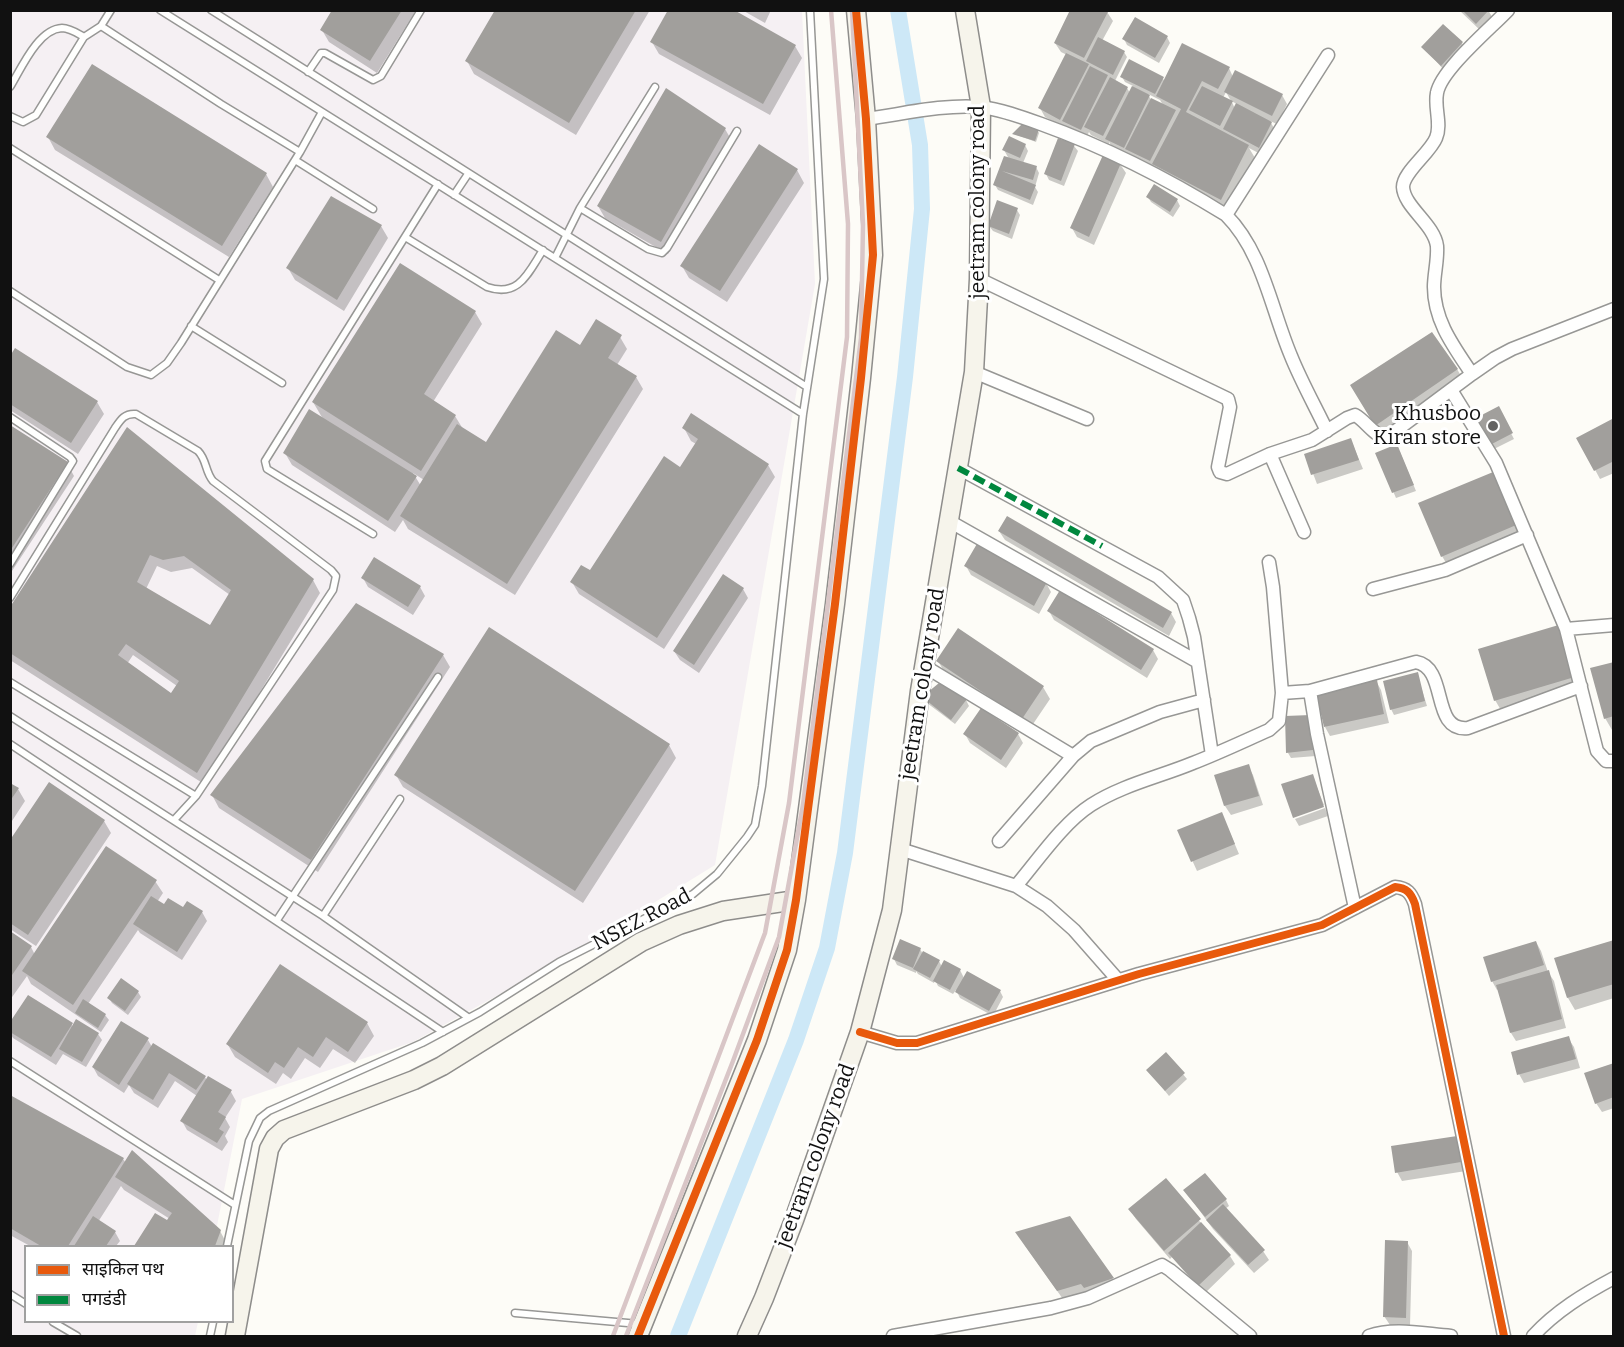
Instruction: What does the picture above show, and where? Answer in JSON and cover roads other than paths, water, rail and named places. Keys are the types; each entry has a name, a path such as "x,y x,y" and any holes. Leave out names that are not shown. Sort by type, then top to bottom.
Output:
{"street":[{"path":"640,1330 758,1040 787,951 796,900 835,604 873,255 873,118 856,10"},
{"name":"jeetram colony road","path":"747,1336 798,1209 860,1032 892,910 924,666 974,372 979,279 981,107 965,10"},
{"path":"1472,374 1444,331 1435,304 1437,244 1430,228 1406,196 1403,186 1406,178 1436,139 1438,130 1437,90 1442,81 1452,67 1508,10"},
{"path":"1226,215 1328,55"},
{"path":"873,118 956,107 981,107 1018,116 1089,141 1226,215 1238,228 1258,267 1290,356 1327,431"},
{"path":"979,279 1228,399 1230,407 1218,467 1220,472 1227,474 1270,454 1312,440 1355,415 1379,436 1386,438 1495,358 1512,349 1614,309"},
{"path":"974,372 1088,419"},
{"path":"1451,390 1496,463 1566,629 1597,751 1606,761 1614,761"},
{"path":"1270,454 1304,532"},
{"path":"958,468 1158,577 1183,600 1194,637 1212,755"},
{"path":"949,521 1198,662"},
{"path":"1373,589 1445,570 1527,536"},
{"path":"1016,886 1061,834 1091,805 1269,730 1279,721 1282,693 1269,562"},
{"path":"1566,629 1614,625"},
{"path":"1282,693 1310,691 1416,662 1425,664 1431,671 1447,718 1452,726 1459,729 1468,728 1581,686"},
{"path":"924,666 1073,756"},
{"path":"1310,691 1317,734 1355,908"},
{"path":"999,841 1073,756 1091,741 1160,712 1204,700"},
{"path":"900,849 1016,886 1047,906 1074,930 1118,980"},
{"path":"860,1032 897,1043 917,1043 1118,980 1322,926 1395,887 1404,888 1411,894 1415,904 1504,1336"},
{"path":"235,1336 269,1149 275,1137 284,1130 436,1070 641,942 680,925 723,911 796,900"},
{"path":"893,1336 1039,1310 1088,1298 1162,1265 1250,1336"},
{"path":"1533,1336 1544,1324 1577,1298 1614,1278"},
{"path":"1369,1336 1394,1332 1450,1336"}],"lane":[{"path":"10,116 23,122 36,115 84,37 101,26 111,10"},
{"path":"160,10 803,414"},
{"path":"211,10 807,387"},
{"path":"308,72 321,53 325,53 373,80 378,79 421,10"},
{"name":"NSEZ Road","path":"227,1245 249,1141 260,1118 269,1111 364,1070 443,1032 559,962 693,894 717,874 736,853 755,825 762,786 803,414 824,279 810,10"},
{"path":"101,26 300,152"},
{"path":"10,87 38,40 61,28 84,37"},
{"path":"555,258 580,208 655,87"},
{"path":"10,291 127,367 151,375 167,363 300,152 322,112"},
{"path":"580,208 648,249 662,253 737,131"},
{"path":"10,148 219,280"},
{"path":"295,160 373,209"},
{"path":"454,195 468,174"},
{"path":"373,534 267,469 265,461 438,184"},
{"path":"405,237 488,287 499,291 510,290 518,285 543,250"},
{"path":"191,326 282,383"},
{"path":"10,598 115,428 123,416 129,413 136,414 198,451 205,461 207,475 213,481 336,576 333,590 196,796 174,820"},
{"path":"10,417 74,461 10,564"},
{"path":"277,920 438,677"},
{"path":"10,682 196,796"},
{"path":"10,716 293,896 469,1018"},
{"path":"10,744 443,1032"},
{"path":"323,916 400,799"},
{"path":"10,1061 236,1205"},
{"path":"10,1294 24,1303"},
{"path":"515,1313 640,1330"},
{"path":"55,1323 77,1336"}],"waterway":[{"path":"678,1336 796,1040 827,948 845,853 905,377 922,209 920,145 898,10"}],"railway":[{"path":"613,1336 765,933 789,803 847,337 848,224 831,10"},
{"path":"626,1336 779,937 803,805 861,338 863,224 852,10"}],"place":[{"name":"Khusboo Kiran store","path":"1493,426"}]}
